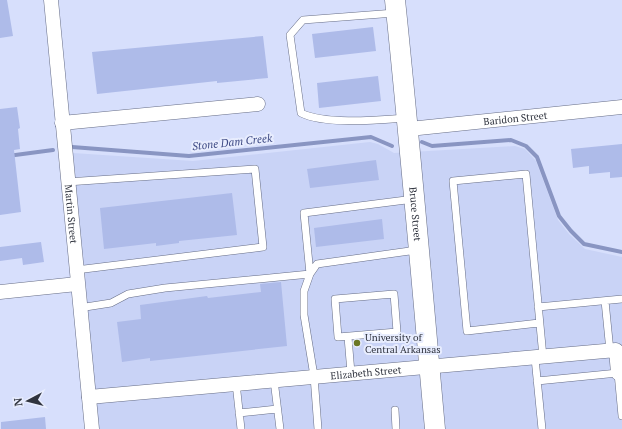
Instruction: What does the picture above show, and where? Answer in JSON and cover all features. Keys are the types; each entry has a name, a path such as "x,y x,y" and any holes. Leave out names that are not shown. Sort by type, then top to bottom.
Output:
{"street":[{"name":"Martin Street","path":"51,0 79,308 92,429"},
{"name":"Bruce Street","path":"396,6 408,123 417,250 434,429"},
{"path":"62,123 258,104"},
{"name":"Baridon Street","path":"408,123 622,106"},
{"path":"0,292 77,284"},
{"path":"610,351 616,350 620,373"},
{"name":"Elizabeth Street","path":"89,397 351,372 429,368 610,351"}],"lane":[{"path":"396,6 303,20 290,35 301,113 307,116 329,119 374,120 408,123"},
{"path":"68,182 255,169 263,247 76,270"},
{"path":"540,323 467,331 453,181 526,174 540,323 537,381 542,429"},
{"path":"310,274 304,213 414,199"},
{"path":"318,429 314,376 304,314 304,291 310,274 317,264 417,250"},
{"path":"79,308 111,303 128,294 165,288 310,274"},
{"path":"394,294 397,332 348,336 338,337 335,299 394,294"},
{"path":"538,307 622,299"},
{"path":"605,301 610,351"},
{"path":"348,336 351,372"},
{"path":"537,381 620,373 622,416"},
{"path":"274,380 280,429"},
{"path":"236,383 241,429"},
{"path":"239,413 278,409"},
{"path":"395,410 396,429"}],"shaded area":[{"name":"University of Central Arkansas","path":"370,142 378,144 394,153 515,146 525,149 536,161 558,220 569,234 585,249 622,257 622,429 99,429 73,153 193,161"}],"building":[{"path":"0,0 7,0 13,36 0,38"},
{"path":"373,27 376,51 315,58 312,34"},
{"path":"263,36 268,78 217,83 217,81 97,94 92,52"},
{"path":"378,76 381,101 319,108 317,83"},
{"path":"17,107 20,128 18,129 20,149 14,150 21,212 0,215 0,109"},
{"path":"622,144 622,177 610,178 610,172 589,174 589,166 573,168 571,149"},
{"path":"376,160 379,180 310,188 307,169"},
{"path":"232,193 237,235 179,241 179,243 156,246 156,243 104,249 100,208"},
{"path":"382,219 384,239 316,247 314,228"},
{"path":"41,242 44,262 23,265 22,258 0,261 0,247"},
{"path":"281,282 287,346 150,361 150,358 122,362 117,322 141,319 140,305 207,296 208,298 261,292 260,284"},
{"path":"45,417 46,429 1,429 1,422"}],"waterway":[{"name":"Stone Dam Creek","path":"72,147 189,156 371,137 392,146"},
{"name":"Stone Dam Creek","path":"422,142 432,146 511,140 526,146 537,157 559,216 571,231 584,244 622,252"},
{"name":"Stone Dam Creek","path":"0,157 53,150"}],"place":[{"name":"University of Central Arkansas","path":"357,343"}]}
